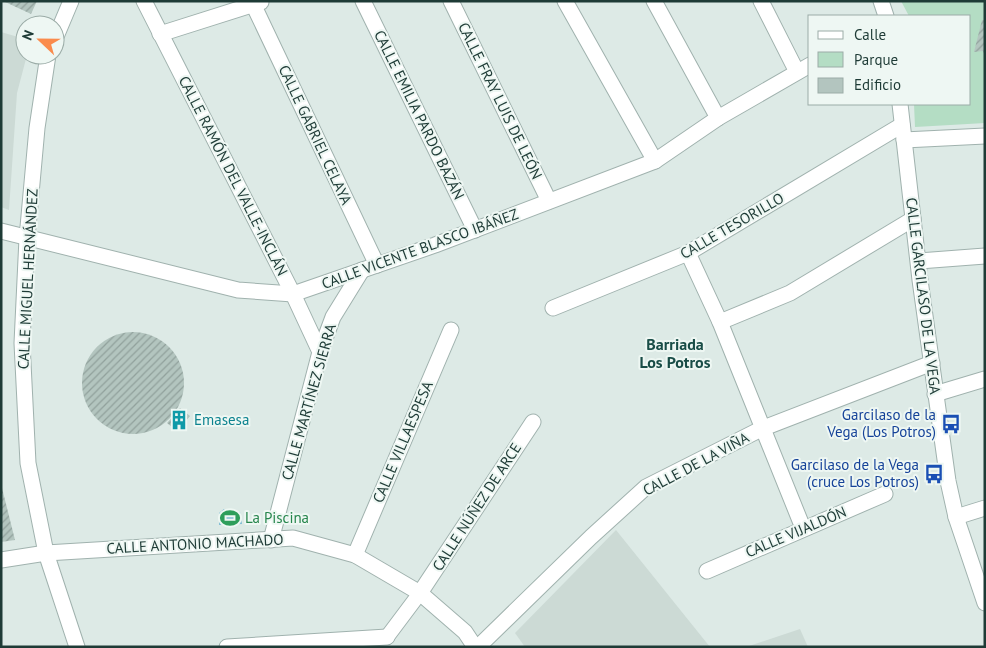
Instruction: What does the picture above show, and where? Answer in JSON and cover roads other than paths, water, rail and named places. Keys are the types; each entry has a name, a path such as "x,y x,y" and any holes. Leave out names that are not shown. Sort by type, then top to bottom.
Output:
{"street":[{"path":"65,17 72,1"},
{"name":"CALLE RAMÓN DEL VALLE-INCLÁN","path":"144,1 293,294 320,352"},
{"name":"CALLE EMILIA PARDO BAZÁN","path":"363,1 475,230"},
{"name":"CALLE FRAY LUIS DE LEÓN","path":"451,1 549,202"},
{"path":"565,1 655,161"},
{"path":"654,1 718,118"},
{"path":"761,1 803,68"},
{"path":"881,1 886,15"},
{"path":"160,34 258,3"},
{"name":"CALLE GABRIEL CELAYA","path":"258,3 377,265"},
{"name":"CALLE MIGUEL HERNÁNDEZ","path":"46,65 37,128 27,238 22,344 28,462 46,553 77,647"},
{"name":"CALLE VICENTE BLASCO IBÁÑEZ","path":"1,231 238,290 293,294 475,230 655,161 718,118 803,68"},
{"name":"CALLE GARCILASO DE LA VEGA","path":"900,105 912,219 948,481 956,517 985,603"},
{"path":"903,132 985,136"},
{"name":"CALLE TESORILLO","path":"553,308 688,253 903,132"},
{"path":"720,322 790,293 912,219"},
{"path":"688,253 720,322 761,429 803,528"},
{"path":"918,261 985,256"},
{"name":"CALLE MARTÍNEZ SIERRA","path":"271,540 320,352 333,317 362,270"},
{"name":"CALLE VILLAESPESA","path":"355,555 451,330"},
{"name":"CALLE DE LA VIÑA","path":"476,647 646,487 761,429 932,363"},
{"path":"935,394 985,379"},
{"name":"CALLE NÚÑEZ DE ARCE","path":"420,593 533,422"},
{"name":"CALLE VIJALDÓN","path":"707,571 885,494"},
{"path":"956,517 985,508"},
{"name":"CALLE ANTONIO MACHADO","path":"1,560 46,553 293,538 355,555 420,593 465,632 476,647"},
{"path":"227,647 387,637 420,593"}],"water":[{"name":"La Piscina","path":"224,509 226,512 240,512 242,524 219,525 219,513"}],"place":[{"name":"Emasesa","path":"179,420"},
{"name":"Garcilaso de la Vega (Los Potros)","path":"951,424"},
{"name":"Garcilaso de la Vega (cruce Los Potros)","path":"934,474"},
{"name":"La Piscina","path":"230,518"}],"district":[{"name":"Barriada Los Potros","path":"675,353"}]}
